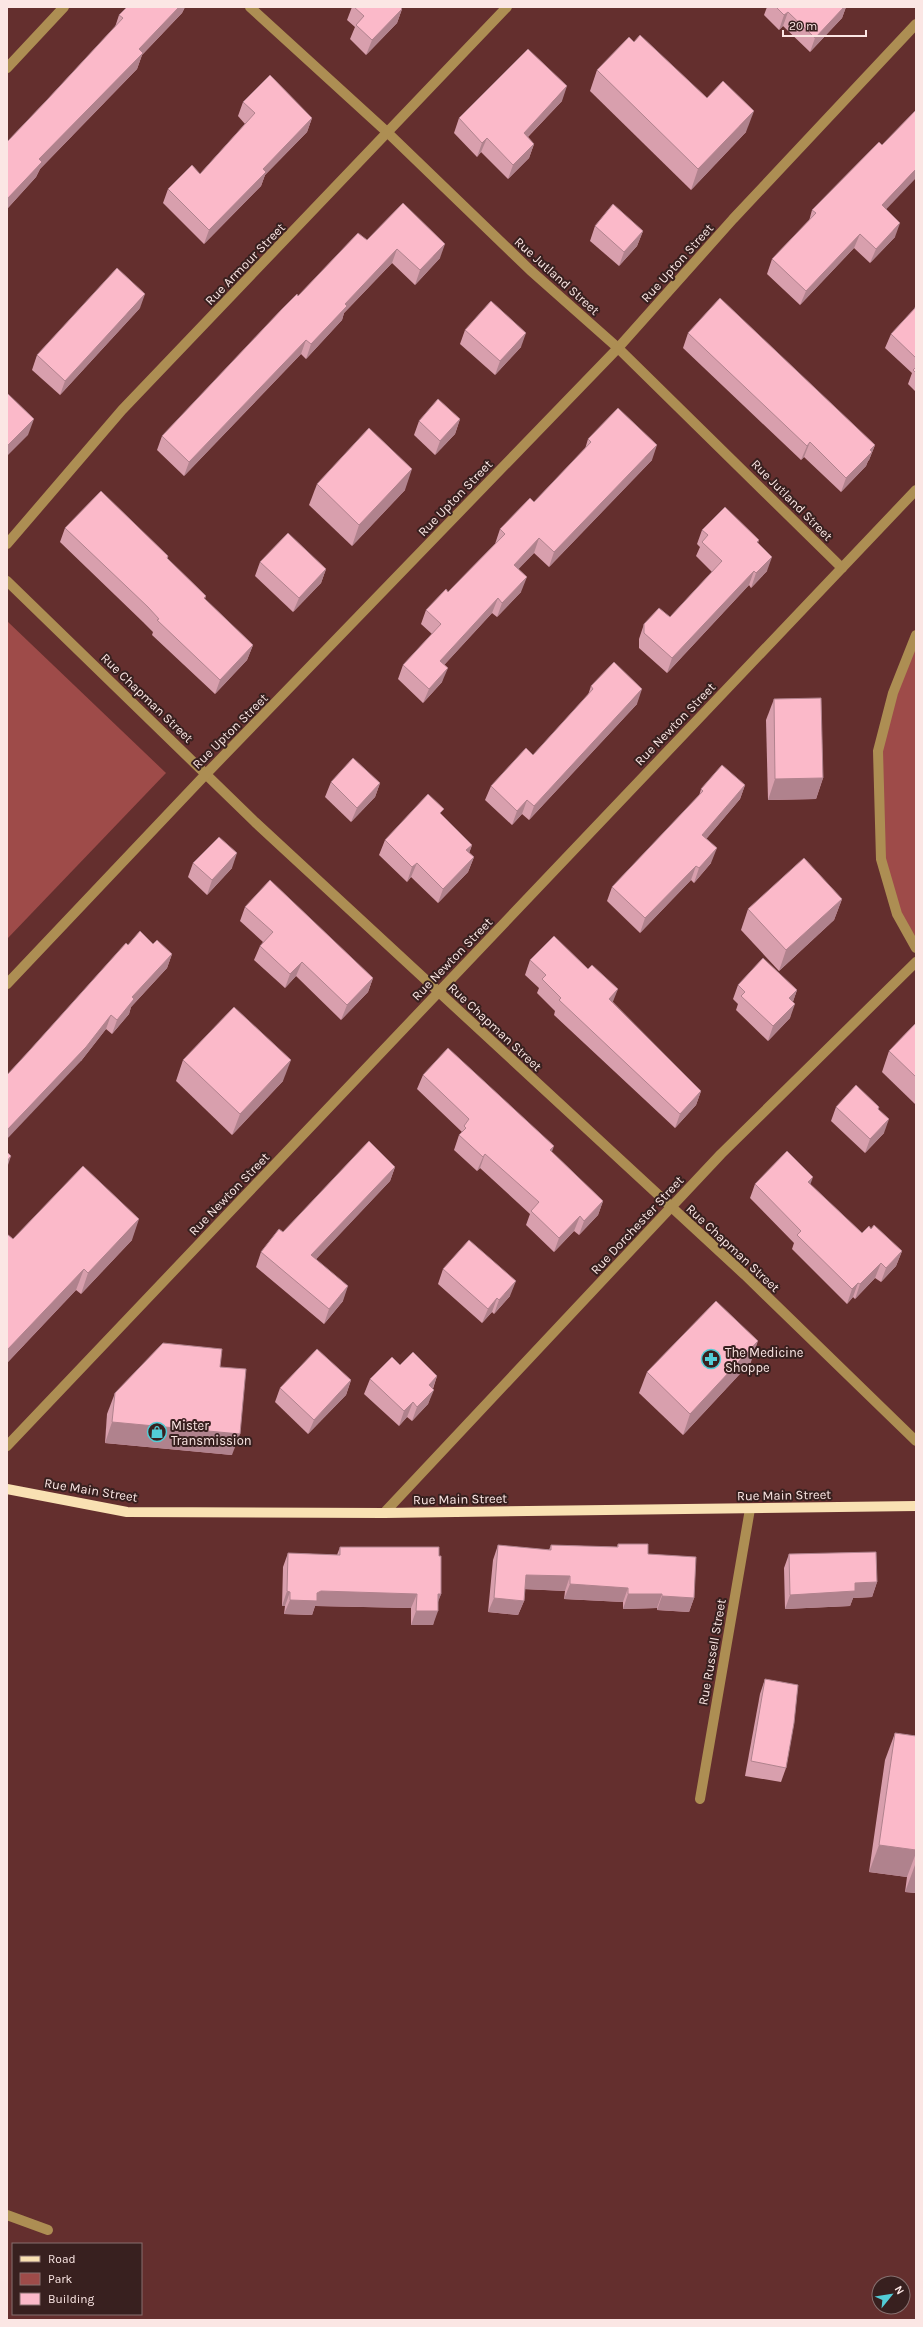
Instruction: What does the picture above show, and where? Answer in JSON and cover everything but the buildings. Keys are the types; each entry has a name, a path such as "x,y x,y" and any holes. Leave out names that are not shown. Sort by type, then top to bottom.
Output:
{"main road":[{"name":"Rue Main Street","path":"7,1489 127,1512 384,1513 916,1506"}],"street":[{"path":"7,68 64,7"},
{"name":"Rue Jutland Street","path":"250,7 388,133 530,270 618,348 842,568"},
{"name":"Rue Armour Street","path":"7,544 122,410 507,7"},
{"name":"Rue Upton Street","path":"7,984 206,774 618,348 733,219 916,24"},
{"name":"Rue Newton Street","path":"7,1446 916,490"},
{"name":"Rue Chapman Street","path":"7,581 255,822 745,1275 916,1441"},
{"path":"916,634 893,693 878,751 881,859 897,914 916,948"},
{"name":"Rue Dorchester Street","path":"384,1513 721,1154 916,962"},
{"name":"Rue Russell Street","path":"700,1799 750,1508"},
{"path":"7,2214 48,2230"}],"green space":[{"path":"7,621 166,773 7,939"},
{"path":"916,635 916,948 897,914 881,859 878,751"}],"place":[{"name":"The Medicine Shoppe","path":"711,1359"},
{"name":"Mister Transmission","path":"157,1432"}]}
